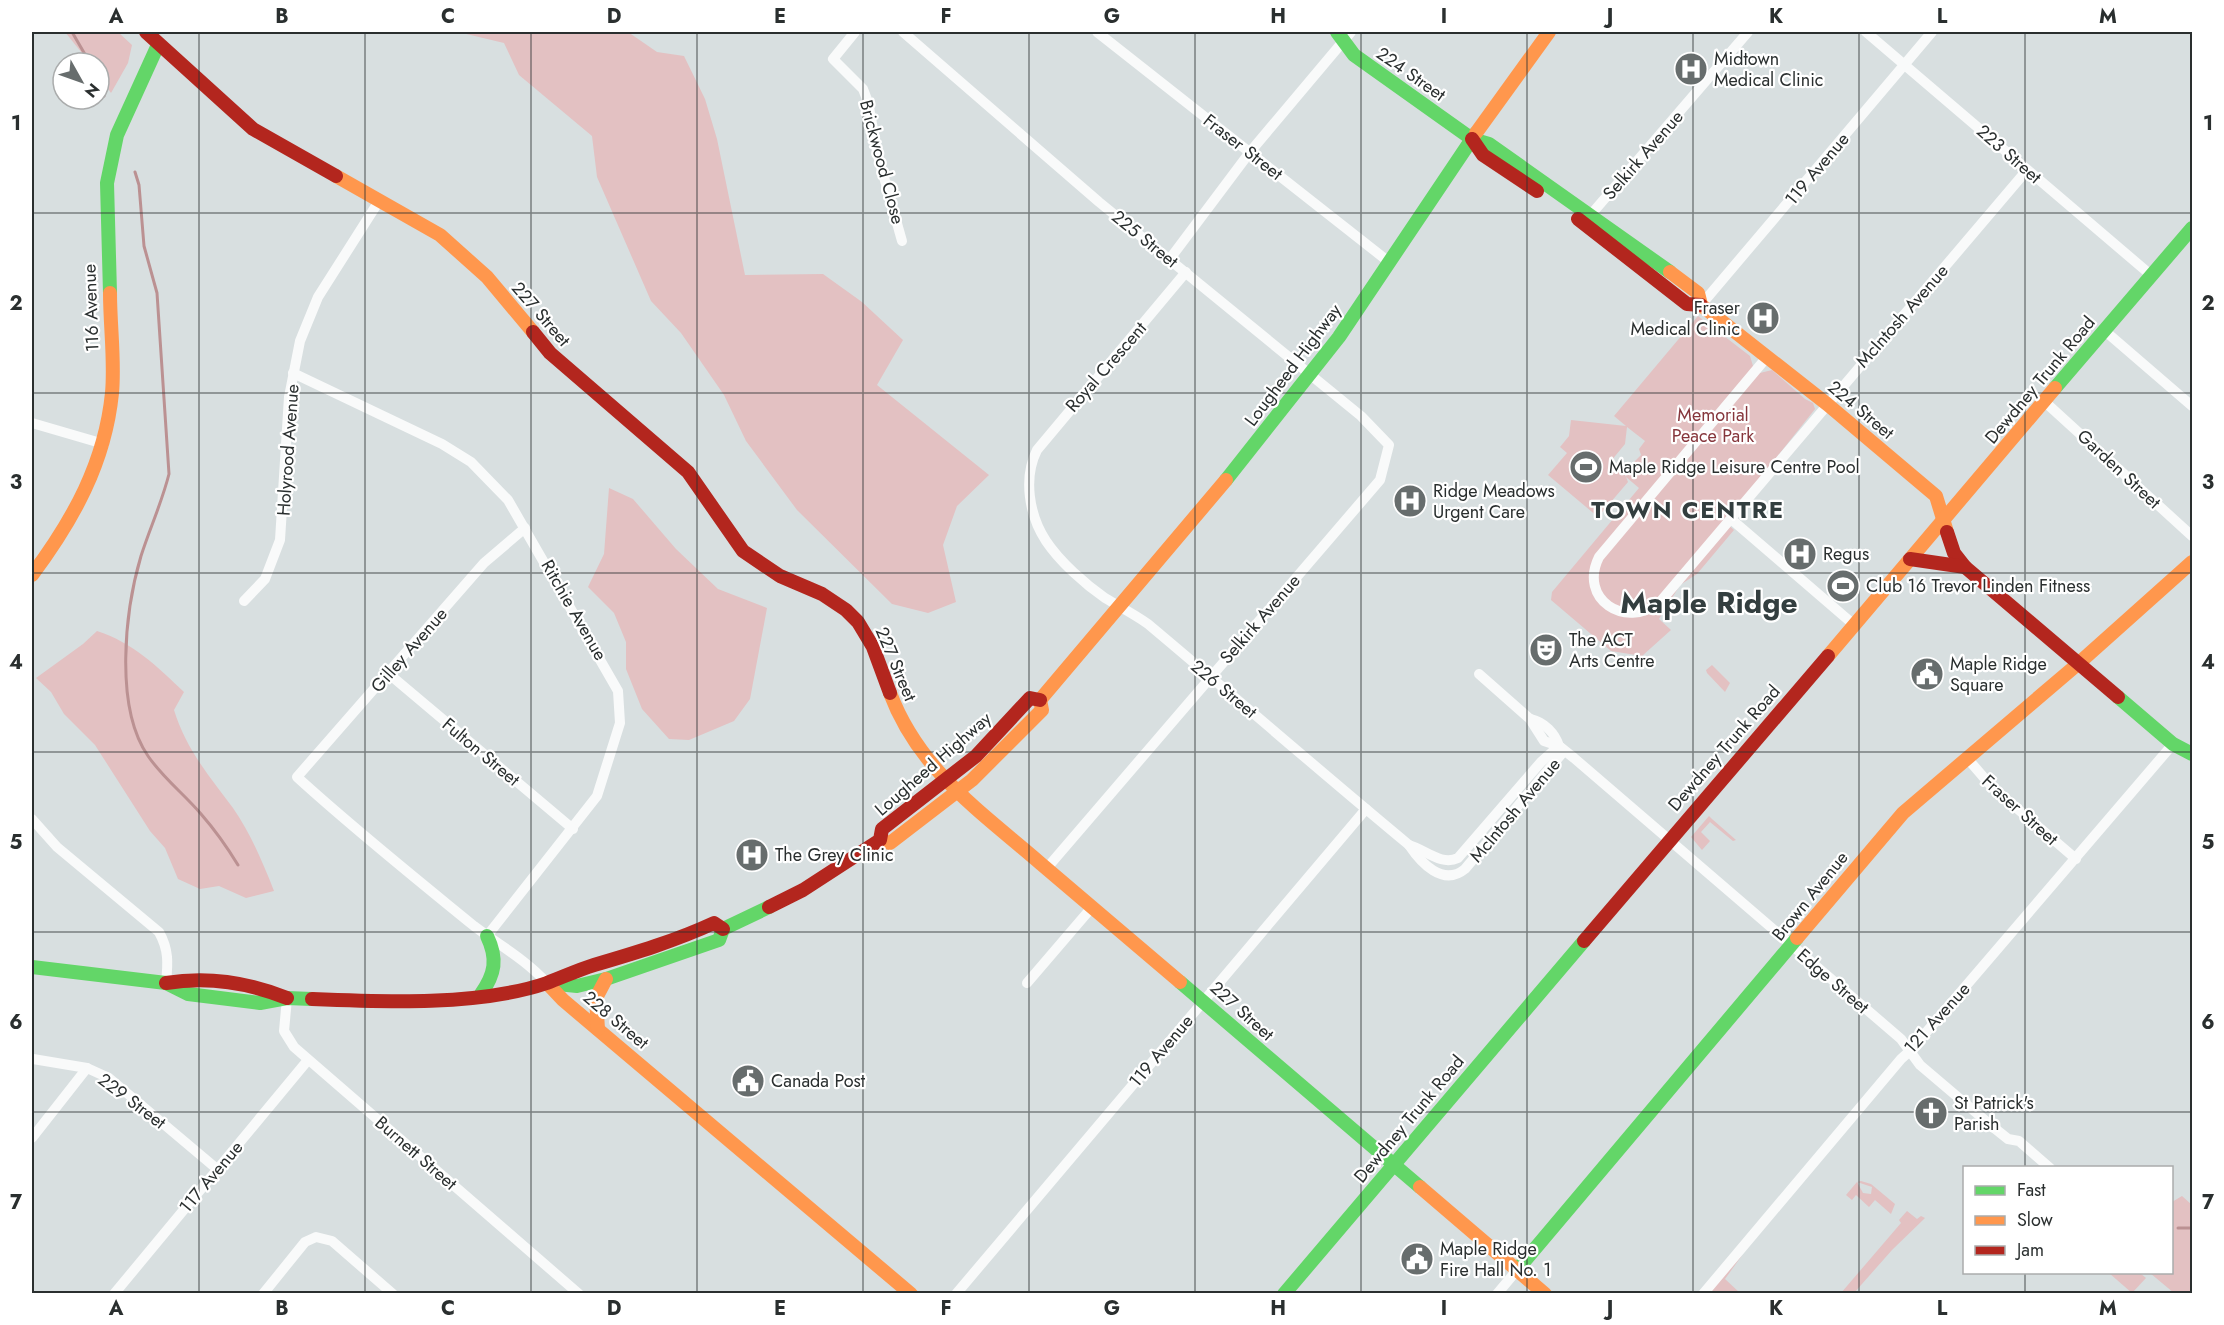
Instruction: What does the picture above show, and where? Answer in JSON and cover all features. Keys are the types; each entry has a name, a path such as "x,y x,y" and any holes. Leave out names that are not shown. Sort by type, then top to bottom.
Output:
{"main road":[{"name":"227 Street","path":"146,32 253,129 440,235 487,277 550,353 688,472 743,551 780,576 822,594 846,610 858,622 873,647 907,732 924,757 946,780 1545,1293"},
{"name":"Lougheed Highway","path":"1040,700 1251,452 1310,375 1472,139 1549,32"},
{"name":"224 Street","path":"1344,35 1354,55 1472,139 1489,144 1588,219 1692,288 1698,293 1701,305 1827,404 1936,496 1954,553 1965,567 2173,744 2193,766"},
{"name":"116 Avenue","path":"32,575 69,522 92,478 104,444 112,392 107,183 117,135 158,45"},
{"name":"Dewdney Trunk Road","path":"1284,1293 2193,228"},
{"path":"1910,559 1965,567"},
{"name":"Brown Avenue","path":"1517,1270 1903,813 2193,562"},
{"name":"Lougheed Highway","path":"547,983 577,986 606,979 719,940 723,929 802,890 880,840 882,829 988,745 1030,698 1040,700"},
{"name":"Lougheed Highway","path":"880,840 890,843 987,766 1042,710 1040,700"},
{"name":"224 Street","path":"2173,744 2193,754"},
{"name":"Lougheed Highway","path":"32,967 166,983 188,994 260,1003 287,998 374,1002 443,1000 508,992 547,983 571,972 658,947 714,923 723,929"},
{"path":"481,994 493,979 497,967 495,951 487,936"},
{"path":"598,1029 596,998 606,979"},
{"name":"228 Street","path":"547,983 598,1029 911,1293"}],"street":[{"name":"116 Avenue","path":"158,45 165,32"},
{"name":"Brickwood Close","path":"855,32 833,59 863,89 868,102 878,156 902,241"},
{"name":"225 Street","path":"903,32 1169,260 1361,416 1389,445"},
{"name":"Fraser Street","path":"1097,32 1389,262"},
{"name":"Selkirk Avenue","path":"1588,219 1748,32"},
{"name":"223 Street","path":"1866,32 2152,276"},
{"name":"119 Avenue","path":"1701,305 1932,32"},
{"path":"1169,260 1250,152 1344,35"},
{"name":"McIntosh Avenue","path":"1767,357 1601,554 1595,569 1599,597 1607,605 1622,613 1639,612 1654,607 2027,170"},
{"name":"Holyrood Avenue","path":"244,601 266,579 280,540 288,407 300,341 318,297 379,201"},
{"name":"Royal Crescent","path":"1031,465 1040,445 1186,272"},
{"path":"2105,331 2193,406"},
{"name":"Ritchie Avenue","path":"293,373 462,455 502,492 618,691 620,723 597,796 487,936"},
{"name":"Garden Street","path":"2045,402 2193,536"},
{"path":"32,423 104,444"},
{"name":"Selkirk Avenue","path":"1047,868 1380,480 1389,445"},
{"name":"226 Street","path":"1031,465 1032,507 1045,539 1055,553 1084,580 1121,607 1135,614 1409,845 1421,862 1434,872 1453,875 1465,869"},
{"path":"1731,519 1853,624"},
{"name":"Gilley Avenue","path":"297,777 494,552 525,528"},
{"name":"Fulton Street","path":"389,674 573,829"},
{"name":"Edge Street","path":"1479,674 1530,718 1538,721 1556,737 1562,749 1911,1050 1920,1065 2008,1139 2019,1140 2049,1166"},
{"name":"121 Avenue","path":"1703,1293 2173,744"},
{"path":"1409,845 1426,850 1440,860 1450,861 1458,858 1541,762 1562,749"},
{"name":"McIntosh Avenue","path":"1465,869 1562,749"},
{"name":"Fraser Street","path":"1968,758 1992,787 2076,859"},
{"name":"228 Street","path":"297,777 345,821 487,936 522,959 547,983"},
{"name":"119 Avenue","path":"956,1293 1366,809"},
{"path":"32,819 57,847 159,932 166,945 168,960 166,983"},
{"path":"1027,983 1093,906"},
{"name":"Burnett Street","path":"287,998 283,1015 285,1035 308,1060 579,1293"},
{"name":"229 Street","path":"33,1059 87,1068 109,1078 217,1169"},
{"name":"117 Avenue","path":"114,1293 308,1060"},
{"path":"32,1138 87,1068"},
{"path":"263,1293 305,1242 316,1237 332,1240 393,1293"},
{"name":"Brown Avenue","path":"1497,1293 1517,1270"}],"green space":[{"path":"65,32 118,32 132,45 128,63 111,93 111,51 80,51"},
{"path":"458,32 628,32 657,52 684,56 705,99 717,139 745,275 823,274 862,302 903,340 877,385 989,475 957,506 943,545 956,602 928,613 892,604 797,510 746,441 724,395 681,333 651,301 597,177 592,136 519,75 504,43"},
{"name":"Memorial Peace Park","path":"1698,316 1750,356 1753,366 1760,373 1772,370 1805,399 1813,403 1815,409 1725,522 1734,530 1697,574 1680,585 1659,619 1671,630 1642,656 1611,651 1551,600 1552,592 1639,488 1626,477 1628,482 1598,517 1548,475 1567,453 1560,447 1569,436 1571,420 1626,426 1614,416","holes":["1627,427 1645,441 1639,449 1641,455 1626,470 1626,477 1624,472 1611,461 1625,444"]},
{"path":"609,488 633,499 676,549 718,589 767,608 750,699 734,721 689,740 669,739 642,709 626,669 626,642 614,613 588,587 604,554"},
{"path":"97,631 133,649 184,692 174,710 179,724 199,762 245,827 274,891 246,898 219,886 200,889 178,879 165,848 150,831 95,745 64,714 51,692 36,678"},
{"path":"1712,665 1730,683 1725,692 1707,673 1706,670"},
{"path":"1709,816 1736,840 1733,841 1710,822 1701,832 1710,841 1702,850 1691,837"},
{"path":"1857,1182 1871,1184 1895,1204 1891,1214 1875,1200 1869,1207 1856,1195 1852,1200 1846,1195","holes":["1857,1182 1872,1187 1871,1194 1863,1193"]},
{"path":"2182,1196 2192,1205 2192,1293 2174,1293 2151,1274 2173,1274 2173,1201"},
{"path":"1907,1211 1917,1219 1921,1216 1925,1218 1892,1250 1854,1293 1841,1293 1901,1223 1899,1220"},
{"path":"1743,1254 1725,1279 1740,1293 1708,1294"},
{"path":"2110,1274 2141,1274 2146,1278 2132,1293"}],"waterway":[{"path":"72,32 83,51"},
{"path":"135,172 139,185 144,246 157,293 169,474 135,578 127,630 126,658 130,712 137,736 148,756 160,772 206,820 238,865"},
{"path":"2178,1228 2192,1228"}],"traffic: fast":[{"path":"1337,32 1354,55 1472,139 1489,144 1670,272"},
{"path":"110,293 107,183 117,135 158,45"},
{"path":"1226,480 1339,337 1476,133"},
{"path":"2055,388 2192,228"},
{"path":"2118,697 2173,744 2192,754"},
{"path":"548,983 577,986 606,979 719,940 723,929 769,907"},
{"path":"481,994 492,973 494,959 487,936"},
{"path":"1517,1270 1797,938"},
{"path":"1284,1294 1584,941"},
{"path":"32,967 166,983 188,994 260,1003 287,998 312,999"},
{"path":"1180,982 1420,1187"}],"traffic: slow":[{"path":"1476,133 1549,32"},
{"path":"336,176 440,235 487,277 533,332"},
{"path":"1670,272 1698,293 1701,305 1827,404 1936,496 1947,532"},
{"path":"32,575 61,533 85,490 102,443 113,381 110,293"},
{"path":"1828,656 2055,388"},
{"path":"1040,700 1226,480"},
{"path":"1797,938 1903,813 2079,663 2192,562"},
{"path":"890,693 917,745 953,787 1180,982"},
{"path":"880,840 890,843 972,780 1042,710 1040,700"},
{"path":"598,1029 596,998 606,979"},
{"path":"547,983 563,1000 911,1294"},
{"path":"1420,1187 1545,1294"}],"traffic: jam":[{"path":"146,32 253,129 336,176"},
{"path":"1472,139 1483,155 1537,191"},
{"path":"1578,219 1687,304 1701,305"},
{"path":"533,332 550,353 688,472 743,551 780,576 822,594 846,610 858,622 873,647 890,693"},
{"path":"1947,532 1954,553 1965,567 2118,697"},
{"path":"1910,559 1965,567"},
{"path":"1584,941 1828,656"},
{"path":"769,907 803,890 880,840 882,829 976,756 1030,698 1040,700"},
{"path":"312,999 431,1001 492,996 547,983 588,967 670,941 714,923 723,929"},
{"path":"166,983 212,980 242,984 287,998"}],"place":[{"name":"Midtown Medical Clinic","path":"1691,69"},
{"name":"Fraser Medical Clinic","path":"1763,318"},
{"name":"Maple Ridge Leisure Centre Pool","path":"1586,467"},
{"name":"Ridge Meadows Urgent Care","path":"1410,501"},
{"name":"Regus","path":"1800,554"},
{"name":"Club 16 Trevor Linden Fitness","path":"1843,586"},
{"name":"The ACT Arts Centre","path":"1546,650"},
{"name":"Maple Ridge Square","path":"1927,674"},
{"name":"The Grey Clinic","path":"752,855"},
{"name":"Canada Post","path":"748,1081"},
{"name":"St Patrick's Parish","path":"1931,1113"},
{"name":"Maple Ridge Fire Hall No. 1","path":"1417,1259"}],"district":[{"name":"TOWN CENTRE","path":"1688,509"},
{"name":"Maple Ridge","path":"1709,602"}]}
